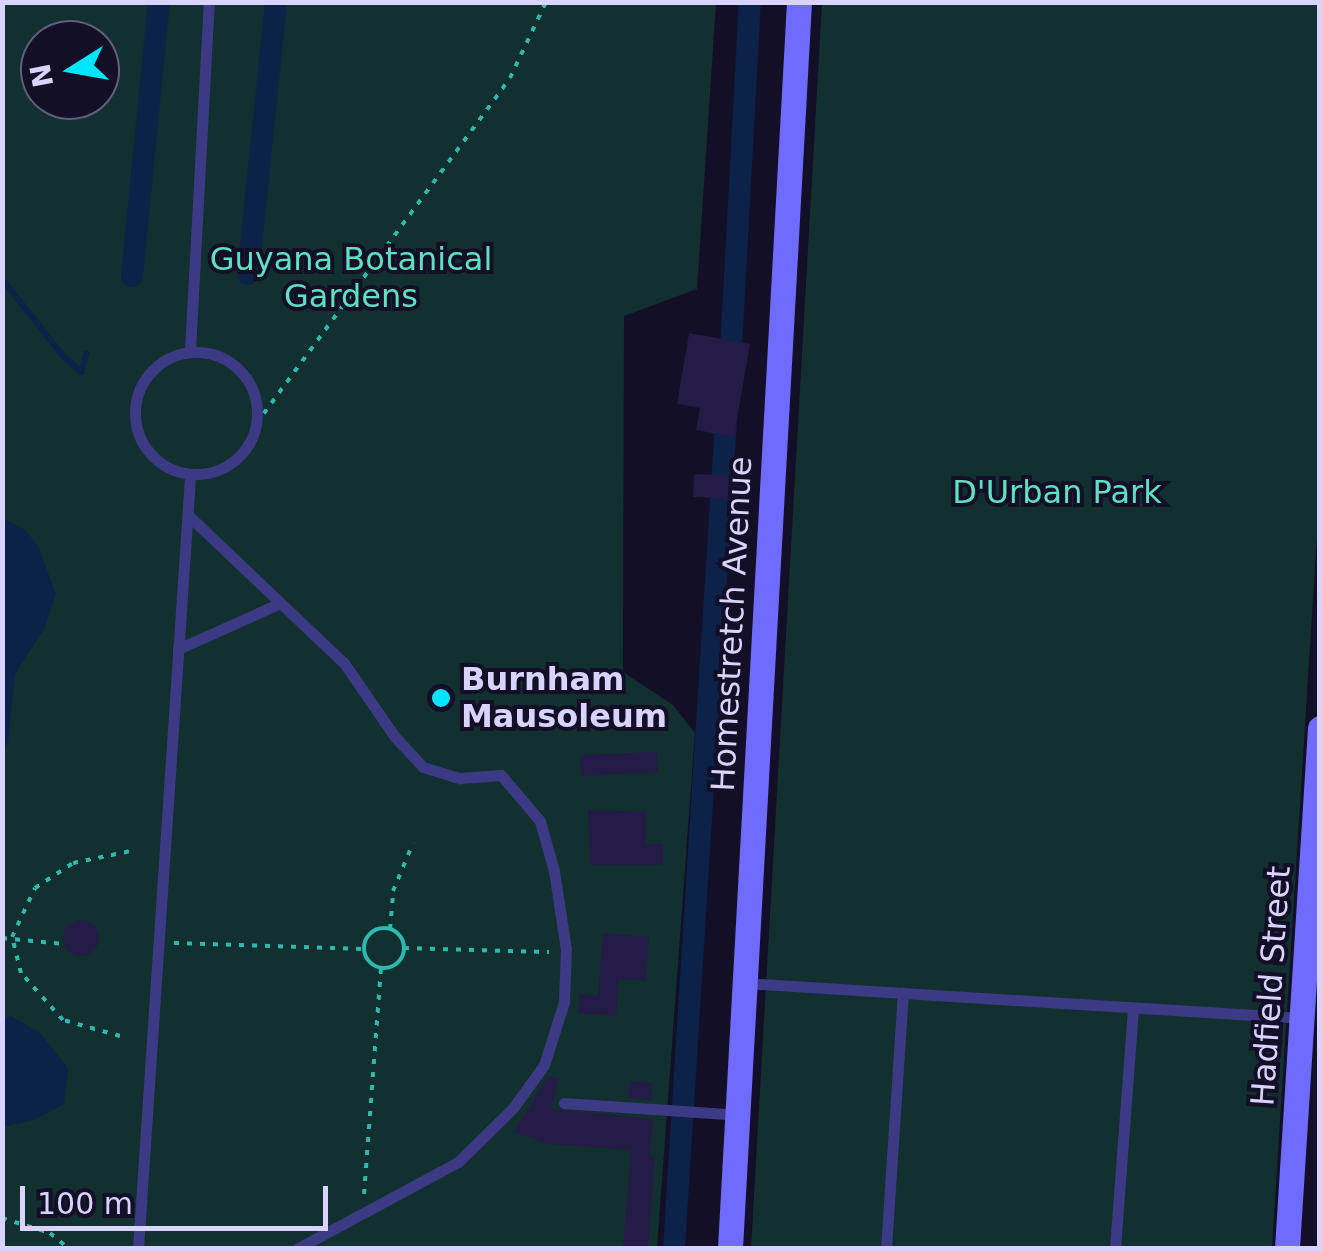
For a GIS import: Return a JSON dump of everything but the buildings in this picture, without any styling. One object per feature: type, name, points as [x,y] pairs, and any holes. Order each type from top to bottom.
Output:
[{"type":"main road","name":"Homestretch Avenue","points":[[730,1248],[799,2]]},
{"type":"main road","name":"Hadfield Street","points":[[1287,1248],[1320,728]]},
{"type":"lane","points":[[190,350],[209,2]]},
{"type":"lane","points":[[190,350],[230,360],[256,392],[256,434],[231,467],[190,476],[156,462],[136,432],[135,395],[156,364],[190,350]]},
{"type":"lane","points":[[138,1248],[190,476]]},
{"type":"lane","points":[[190,518],[344,663],[395,737],[422,768],[460,778],[501,774],[540,821],[554,870],[566,952],[564,1002],[544,1065],[513,1108],[458,1162],[298,1248]]},
{"type":"lane","points":[[178,649],[278,604]]},
{"type":"lane","points":[[745,984],[1301,1018]]},
{"type":"lane","points":[[886,1248],[903,994]]},
{"type":"lane","points":[[1115,1248],[1133,1008]]},
{"type":"lane","points":[[564,1103],[738,1116]]},
{"type":"path","points":[[256,424],[510,78],[546,2]]},
{"type":"path","points":[[390,929],[394,891],[413,844]]},
{"type":"path","points":[[120,1036],[64,1020],[21,973],[12,937],[36,888],[73,862],[131,851]]},
{"type":"path","points":[[390,929],[400,936],[404,948],[394,965],[381,967],[370,961],[364,949],[372,932],[390,929]]},
{"type":"path","points":[[2,938],[64,944]]},
{"type":"path","points":[[158,943],[364,949]]},
{"type":"path","points":[[404,948],[566,952]]},
{"type":"path","points":[[363,1213],[381,967]]},
{"type":"path","points":[[3,1217],[50,1233],[68,1248]]},
{"type":"green space","name":"Guyana Botanical Gardens","points":[[2,3],[716,3],[697,289],[624,316],[623,672],[673,705],[695,733],[657,1248],[3,1248]]},
{"type":"green space","name":"D'Urban Park","points":[[822,3],[1319,3],[1319,504],[1272,1248],[751,1248]]},
{"type":"water","points":[[3,518],[25,530],[38,546],[56,594],[44,629],[15,674],[8,742],[3,751]]},
{"type":"water","points":[[11,1016],[40,1033],[68,1068],[64,1104],[34,1120],[3,1127],[3,1018]]},
{"type":"waterway","points":[[132,276],[159,2]]},
{"type":"waterway","points":[[248,274],[276,2]]},
{"type":"waterway","points":[[730,368],[750,2]]},
{"type":"waterway","points":[[2,279],[64,357],[81,372],[86,354]]},
{"type":"waterway","points":[[674,1248],[727,405]]},
{"type":"place","name":"Burnham Mausoleum","points":[[441,698]]}]
